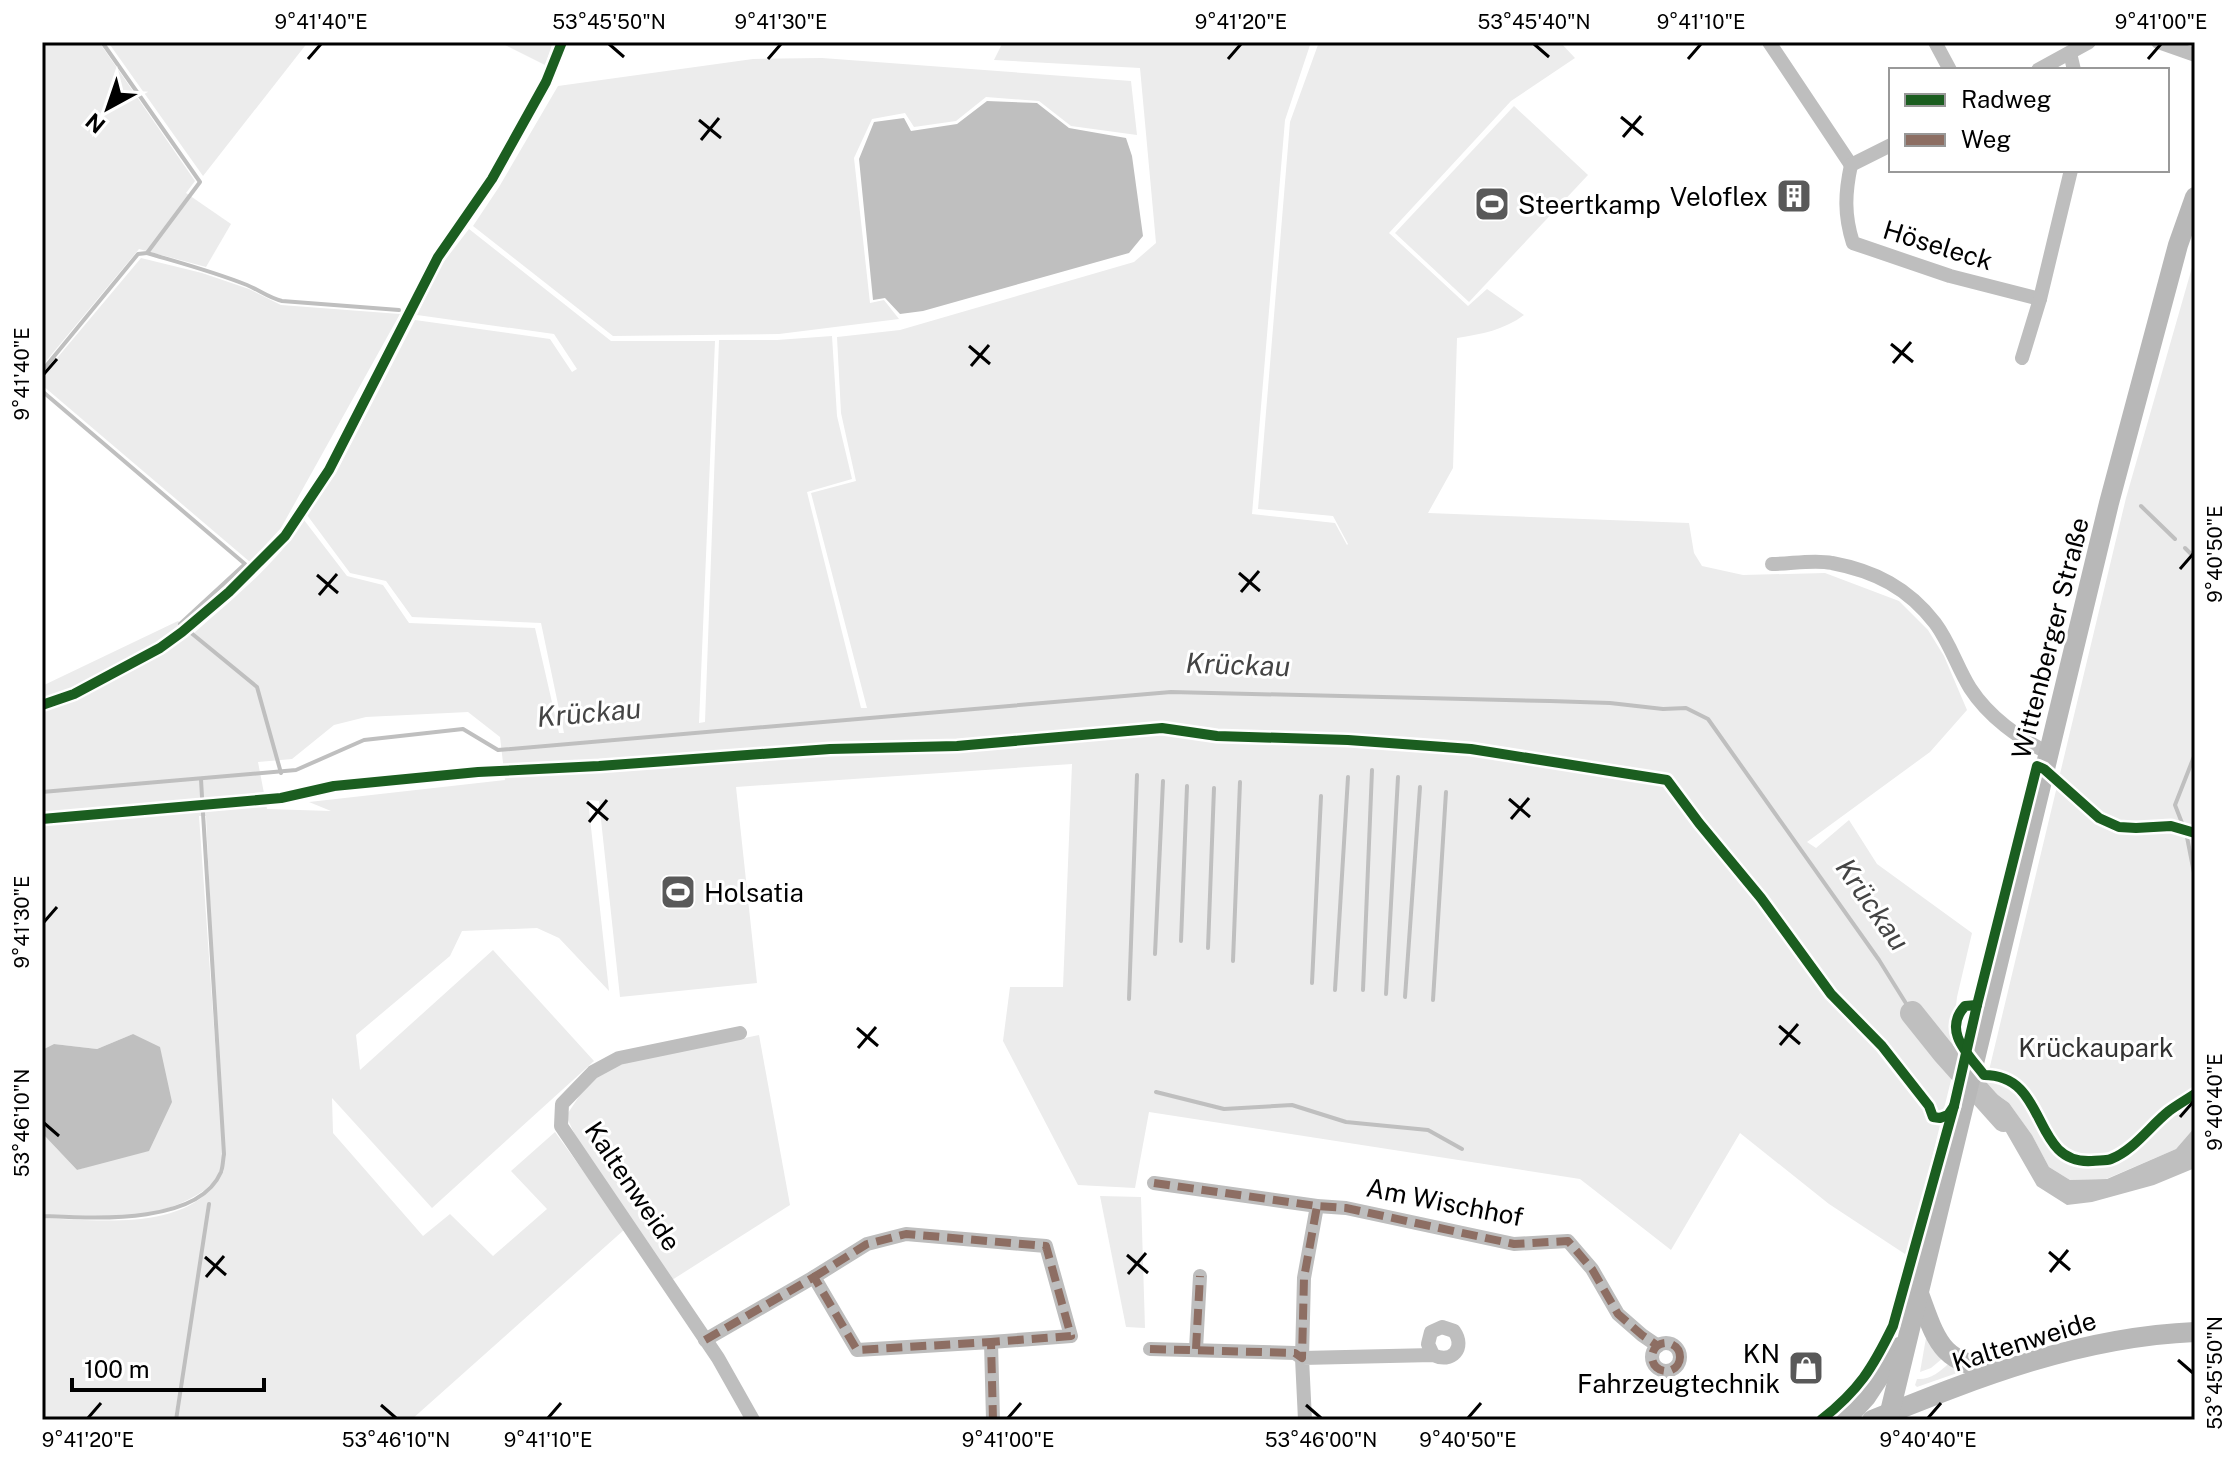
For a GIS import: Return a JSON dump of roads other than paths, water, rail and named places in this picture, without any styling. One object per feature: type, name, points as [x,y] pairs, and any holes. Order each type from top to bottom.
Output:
[{"type":"main road","name":"Wittenberger Straße","points":[[1883,1418],[1909,1330],[1964,1108],[2109,503],[2178,245],[2195,197]]},
{"type":"main road","points":[[1918,1291],[1935,1336],[1946,1351],[1966,1364],[2003,1370]]},
{"type":"main road","points":[[1845,1420],[1866,1397],[1909,1330]]},
{"type":"main road","name":"Kaltenweide","points":[[1883,1418],[2003,1370],[2073,1349],[2118,1339],[2195,1332]]},
{"type":"street","points":[[1769,42],[1851,165],[1889,146]]},
{"type":"street","points":[[1935,42],[1949,68]]},
{"type":"street","points":[[2042,68],[2089,42]]},
{"type":"street","points":[[2158,42],[2195,55]]},
{"type":"street","points":[[2070,53],[2074,68]]},
{"type":"street","name":"Höseleck","points":[[1851,165],[1845,192],[1853,243],[1950,276],[2040,299]]},
{"type":"street","points":[[2022,358],[2040,299],[2071,172]]},
{"type":"street","points":[[1772,564],[1830,562],[1887,580],[1905,591],[1935,623],[1970,688],[1986,709],[2013,732],[2049,753]]},
{"type":"street","name":"Kaltenweide","points":[[740,1033],[619,1058],[593,1072],[562,1104],[561,1126],[718,1358],[753,1420]]},
{"type":"street","name":"Am Wischhof","points":[[1154,1183],[1346,1208],[1514,1244],[1568,1241],[1592,1269],[1618,1314],[1658,1346]]},
{"type":"street","points":[[1305,1420],[1302,1358],[1304,1278],[1317,1206]]},
{"type":"street","points":[[705,1340],[867,1244],[906,1234],[1046,1246],[1071,1336],[857,1350],[814,1277]]},
{"type":"street","points":[[1196,1349],[1200,1276]]},
{"type":"street","points":[[991,1342],[993,1420]]},
{"type":"street","points":[[1150,1349],[1295,1353],[1302,1358],[1433,1355]]},
{"type":"waterway","points":[[42,371],[138,254],[147,253],[200,182],[102,42]]},
{"type":"waterway","points":[[147,253],[223,276],[282,301],[399,310]]},
{"type":"waterway","points":[[42,391],[245,564],[180,624]]},
{"type":"waterway","points":[[2141,506],[2175,539]]},
{"type":"waterway","points":[[2185,548],[2195,558]]},
{"type":"waterway","points":[[190,632],[257,687],[281,773]]},
{"type":"waterway","name":"Krückau","points":[[42,792],[296,770],[364,740],[463,729],[498,750],[1171,692],[1550,701],[1686,708],[1708,719],[1879,960],[1912,1013]]},
{"type":"waterway","points":[[2182,823],[2175,805],[2195,754]]},
{"type":"waterway","points":[[1363,990],[1372,770]]},
{"type":"waterway","points":[[1129,999],[1137,775]]},
{"type":"waterway","points":[[1335,990],[1348,777]]},
{"type":"waterway","points":[[1386,994],[1398,777]]},
{"type":"waterway","points":[[201,779],[202,797]]},
{"type":"waterway","points":[[1155,954],[1163,781]]},
{"type":"waterway","points":[[1233,961],[1240,782]]},
{"type":"waterway","points":[[1181,941],[1187,786]]},
{"type":"waterway","points":[[1405,997],[1420,787]]},
{"type":"waterway","points":[[1208,948],[1214,788]]},
{"type":"waterway","points":[[1433,1000],[1446,792]]},
{"type":"waterway","points":[[1312,983],[1321,796]]},
{"type":"waterway","points":[[42,1216],[114,1217],[167,1210],[190,1202],[209,1189],[221,1172],[224,1154],[203,813]]},
{"type":"waterway","points":[[2187,837],[2195,878]]},
{"type":"waterway","name":"Krückau","points":[[1912,1013],[2004,1120]]},
{"type":"waterway","points":[[1156,1092],[1224,1109],[1292,1105],[1346,1122],[1428,1130],[1462,1149]]},
{"type":"waterway","points":[[176,1420],[209,1204]]},
{"type":"place","name":"Veloflex","points":[[1794,196]]},
{"type":"place","name":"Steertkamp","points":[[1492,204]]},
{"type":"place","name":"Holsatia","points":[[678,892]]},
{"type":"place","name":"KN Fahrzeugtechnik","points":[[1806,1368]]},
{"type":"park label","name":"Krückaupark","points":[[2096,1047]]}]
